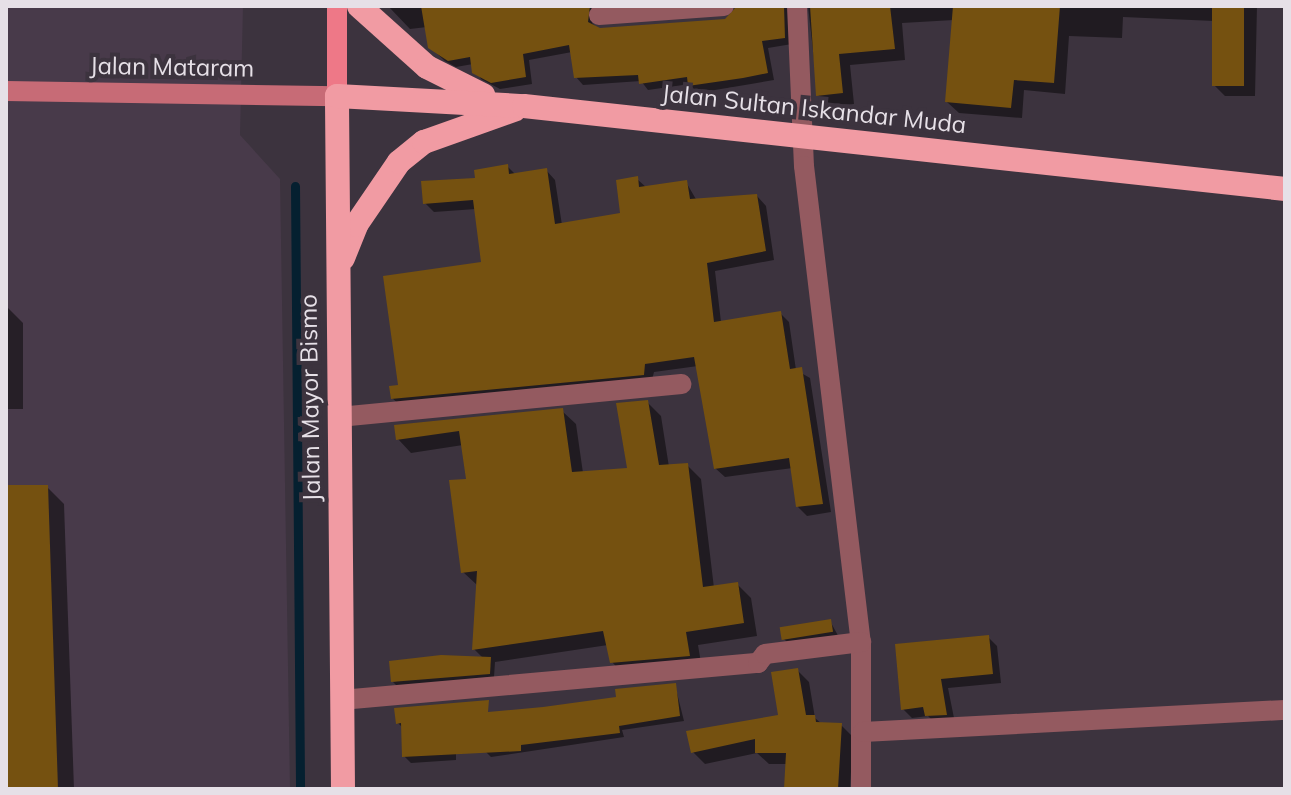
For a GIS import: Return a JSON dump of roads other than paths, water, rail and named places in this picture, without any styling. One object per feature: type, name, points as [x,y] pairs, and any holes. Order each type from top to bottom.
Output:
[{"type":"highway","points":[[359,6],[427,67],[466,90],[524,106]]},
{"type":"highway","name":"Jalan Sultan Iskandar Muda","points":[[337,96],[524,106],[1285,189]]},
{"type":"highway","name":"Jalan Mayor Bismo","points":[[337,96],[343,789]]},
{"type":"highway","points":[[337,272],[356,225],[399,162],[424,142],[524,106]]},
{"type":"main road","name":"Jalan Mayor Bismo","points":[[337,6],[337,96]]},
{"type":"main road","name":"Jalan Mataram","points":[[6,91],[337,96]]},
{"type":"street","points":[[599,15],[724,6]]},
{"type":"street","points":[[797,6],[805,137],[861,642],[861,789]]},
{"type":"street","points":[[339,417],[681,384]]},
{"type":"street","points":[[341,700],[758,663],[765,654],[861,642]]},
{"type":"street","points":[[863,732],[1285,710]]},
{"type":"waterway","points":[[295,186],[300,789]]}]
